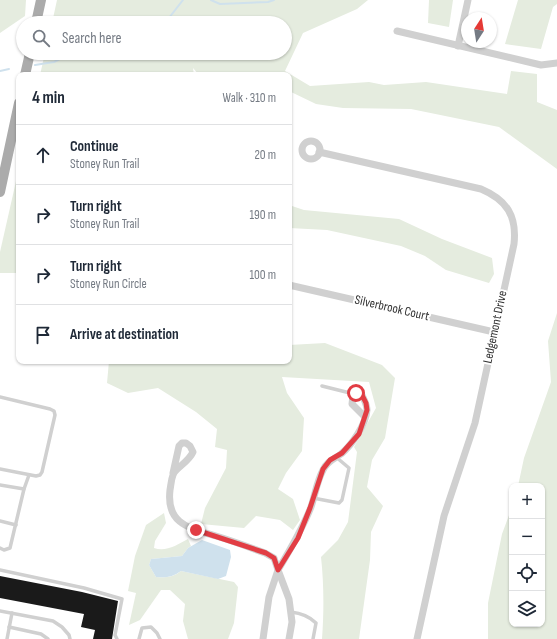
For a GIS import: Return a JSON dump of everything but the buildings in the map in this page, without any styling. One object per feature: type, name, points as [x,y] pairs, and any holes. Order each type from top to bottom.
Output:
[{"type":"main road","points":[[38,16],[41,0]]},
{"type":"main road","points":[[26,72],[28,60]]},
{"type":"main road","points":[[0,192],[16,117]]},
{"type":"street","points":[[458,46],[468,0]]},
{"type":"street","points":[[397,31],[542,65],[557,63]]},
{"type":"street","name":"Ledgemont Drive","points":[[319,152],[481,189],[491,193],[500,200],[508,210],[514,223],[514,244],[475,423],[444,516],[417,639]]},
{"type":"street","name":"Silverbrook Court","points":[[292,286],[494,332]]},
{"type":"street","points":[[263,639],[269,597],[278,570],[298,538],[323,469],[330,460],[342,453],[359,434],[365,417],[367,410],[366,403],[362,395],[356,393],[352,400],[352,404],[365,417]]},
{"type":"street","points":[[173,473],[169,502],[174,516],[185,525],[196,530],[266,553],[274,558],[289,599],[292,622],[289,639]]},
{"type":"lane","points":[[322,386],[355,394]]},
{"type":"lane","points":[[0,397],[50,409],[54,411],[55,415],[42,472],[40,475],[29,475],[0,469]]},
{"type":"lane","points":[[313,498],[339,503],[342,500],[349,468],[336,457]]},
{"type":"lane","points":[[0,548],[4,550],[10,548],[24,489],[29,475]]},
{"type":"lane","points":[[0,485],[24,489]]},
{"type":"lane","points":[[0,521],[16,525]]},
{"type":"lane","points":[[0,570],[84,588],[122,599],[115,635],[117,639]]},
{"type":"lane","points":[[0,611],[53,621],[62,627],[69,635],[70,639]]},
{"type":"lane","points":[[291,612],[297,612],[312,619],[316,624],[313,639]]},
{"type":"lane","points":[[7,639],[12,613]]},
{"type":"lane","points":[[9,627],[41,634],[48,639]]},
{"type":"lane","points":[[139,639],[142,628],[151,627],[158,633],[160,639]]},
{"type":"shaded area","points":[[0,0],[26,0],[25,16],[16,16],[16,22],[0,33]]},
{"type":"shaded area","points":[[57,0],[368,0],[357,9],[303,33],[292,56],[292,16],[54,16]]},
{"type":"shaded area","points":[[429,0],[453,0],[449,27],[428,23]]},
{"type":"shaded area","points":[[518,0],[557,0],[557,4],[553,7],[541,49],[505,44]]},
{"type":"shaded area","points":[[43,60],[290,60],[285,71],[287,72],[196,72],[193,68],[194,72],[41,72]]},
{"type":"shaded area","points":[[511,71],[537,74],[537,102],[557,110],[557,169],[499,127],[411,109],[343,108],[316,104],[292,92],[292,75],[310,86],[369,82],[384,85],[426,82],[507,94]]},
{"type":"shaded area","points":[[16,181],[16,273],[0,273],[0,252]]},
{"type":"shaded area","points":[[292,206],[304,210],[399,219],[442,239],[492,258],[494,274],[489,283],[446,270],[425,256],[401,246],[327,230],[292,228]]},
{"type":"shaded area","points":[[557,313],[557,639],[488,639],[488,603],[502,534],[509,515],[509,627],[545,627],[545,483],[519,483],[524,458],[551,382],[548,341]]},
{"type":"shaded area","points":[[325,343],[382,365],[395,378],[385,438],[372,460],[367,487],[383,506],[371,532],[370,560],[359,639],[322,639],[323,577],[321,557],[338,540],[348,522],[357,452],[354,447],[376,408],[369,382],[282,377],[287,393],[304,418],[302,451],[286,473],[278,489],[293,499],[300,520],[293,530],[280,520],[256,516],[244,528],[201,524],[205,508],[226,468],[227,450],[215,447],[217,429],[196,412],[158,388],[128,393],[107,383],[109,364],[292,364],[292,345]]},
{"type":"shaded area","points":[[164,513],[166,523],[155,541],[154,548],[163,549],[176,546],[188,539],[191,546],[182,556],[151,559],[149,565],[156,577],[170,577],[181,571],[234,582],[238,587],[234,623],[228,639],[188,639],[183,621],[185,604],[170,590],[161,590],[140,620],[129,625],[136,593],[128,591],[135,556],[146,525]]},
{"type":"water","points":[[202,540],[230,550],[231,557],[226,576],[218,579],[181,571],[169,577],[156,577],[149,565],[151,559],[182,556],[188,548]]},
{"type":"waterway","points":[[170,16],[183,0]]},
{"type":"waterway","points":[[211,0],[220,4],[268,2],[274,0]]},
{"type":"waterway","points":[[35,65],[58,60]]},
{"type":"waterway","points":[[0,71],[9,69]]},
{"type":"route","points":[[196,530],[266,553],[274,558],[278,570],[298,538],[323,469],[330,460],[342,453],[359,434],[367,410],[366,403],[362,395],[356,393]]}]
